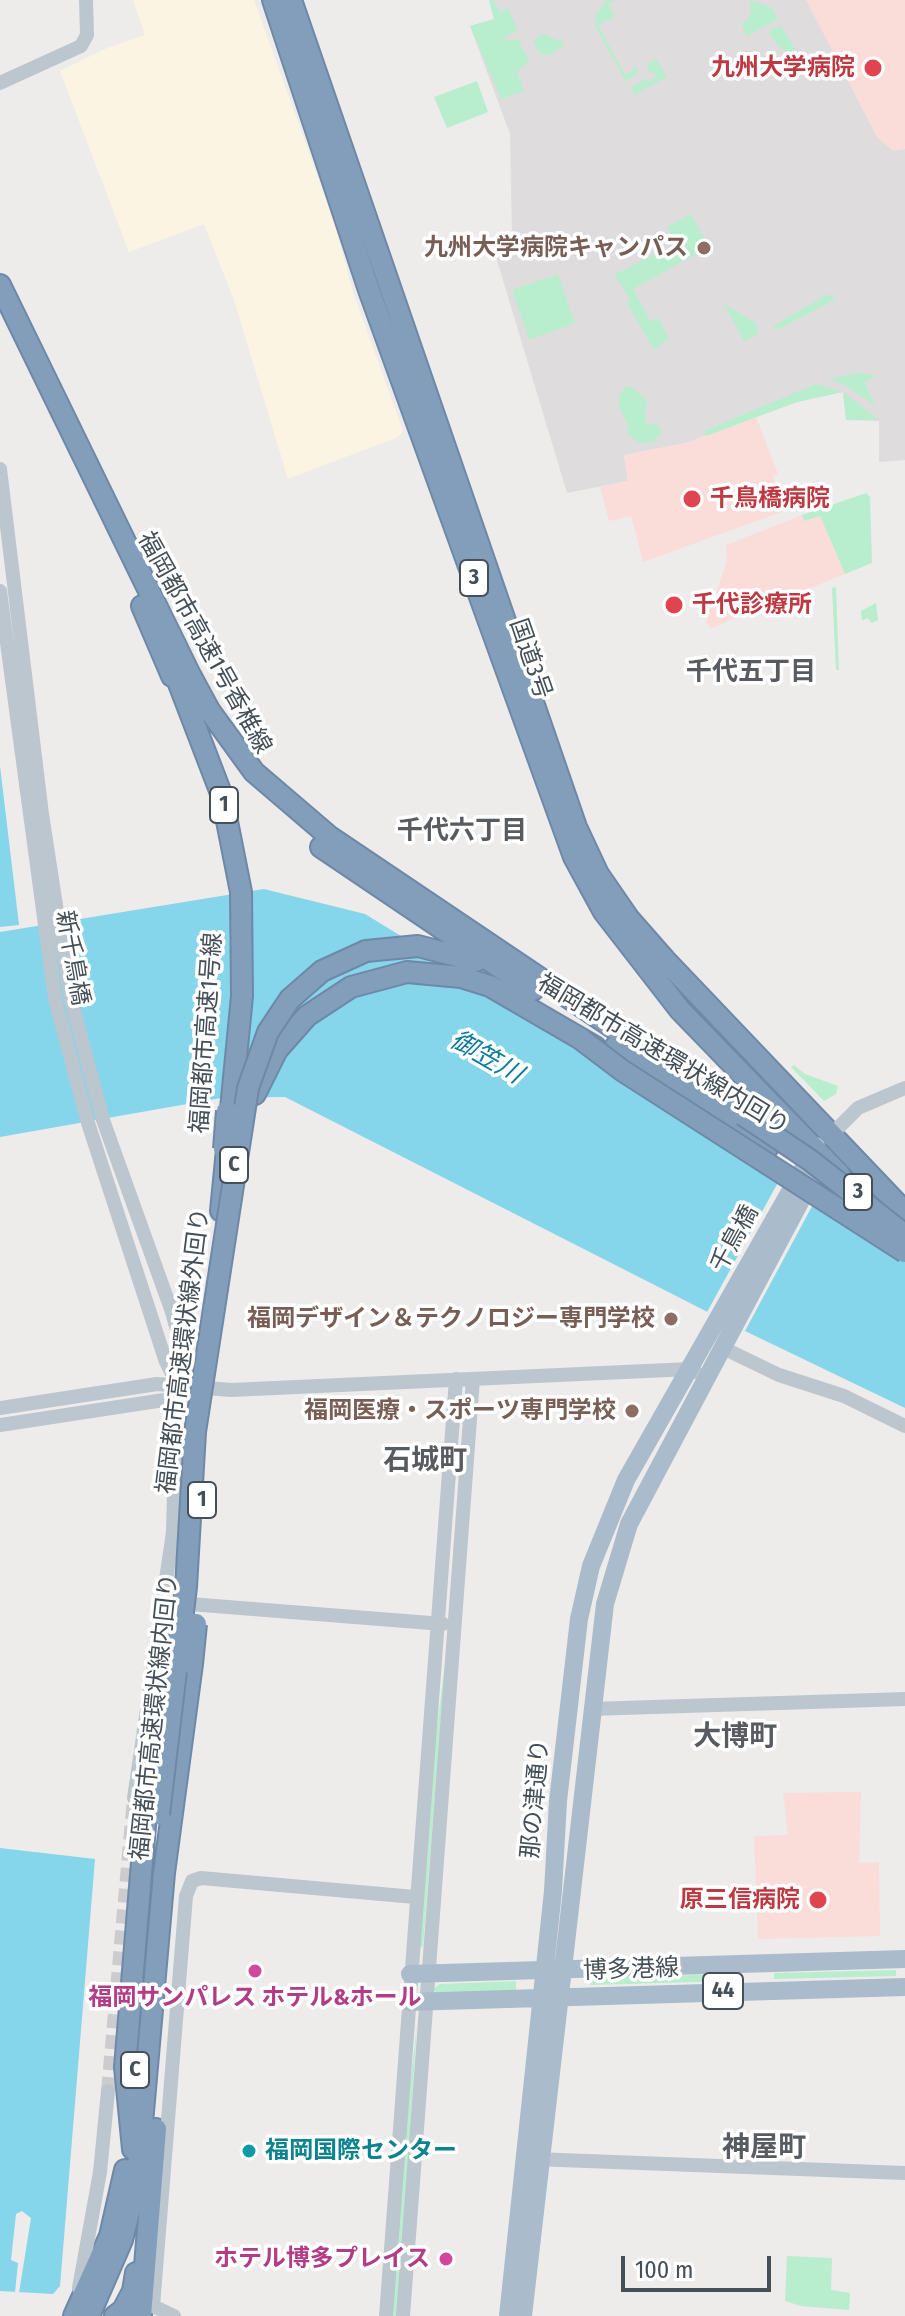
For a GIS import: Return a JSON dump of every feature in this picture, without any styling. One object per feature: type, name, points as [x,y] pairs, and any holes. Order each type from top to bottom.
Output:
[{"type":"highway","name":"国道3号","points":[[273,0],[369,290],[574,857],[610,921],[680,1010],[818,1153],[905,1237]]},
{"type":"highway","name":"国道3号","points":[[291,0],[576,827],[598,874],[641,934],[905,1212]]},
{"type":"highway","name":"福岡都市高速1号香椎線","points":[[0,285],[108,516]]},
{"type":"highway","name":"福岡都市高速1号香椎線","points":[[0,296],[108,516]]},
{"type":"highway","name":"福岡都市高速環状線外回り","points":[[108,516],[209,710],[238,754],[274,792],[366,863],[739,1121]]},
{"type":"highway","name":"福岡都市高速環状線内回り","points":[[89,2316],[122,2240],[137,2180],[164,1873],[192,1664],[204,1432],[222,1193],[242,996],[241,892],[229,822],[213,769],[108,516]]},
{"type":"highway","name":"福岡都市高速1号線","points":[[108,516],[211,770],[227,822],[239,893],[240,996],[195,1432]]},
{"type":"highway","name":"福岡都市高速環状線外回り","points":[[73,2316],[110,2236],[124,2176],[151,1872],[186,1587],[195,1432],[215,1313],[236,1149],[253,1070],[278,1015],[304,985],[330,966],[353,955],[388,947],[418,946],[465,956],[514,978],[739,1121],[810,1160],[905,1237]]},
{"type":"highway","name":"福岡都市高速環状線内回り","points":[[213,1337],[237,1164],[258,1084],[277,1050],[307,1016],[337,994],[373,979],[407,972],[461,977],[513,996],[582,1040],[739,1121],[768,1147],[905,1237]]},
{"type":"highway","points":[[582,1040],[623,1071],[905,1251]]},
{"type":"highway","points":[[768,1147],[811,1186],[905,1251]]},
{"type":"highway","points":[[115,2316],[123,2310],[133,2291],[138,2264],[133,2146],[125,2067],[140,1871],[157,1745],[186,1587]]},
{"type":"highway","points":[[141,2316],[176,1873],[190,1746],[192,1664]]},
{"type":"highway","points":[[133,2316],[139,2308],[147,2266]]},
{"type":"main road","points":[[818,1153],[831,1135]]},
{"type":"main road","name":"千鳥橋","points":[[726,1322],[818,1153]]},
{"type":"main road","name":"那の津通り","points":[[508,2316],[532,2158],[550,1997],[605,1604],[629,1524],[723,1348],[726,1322]]},
{"type":"main road","name":"那の津通り","points":[[554,1970],[558,1801],[579,1619],[588,1577],[599,1541],[626,1480],[690,1369],[726,1322]]},
{"type":"main road","name":"博多港線","points":[[419,1974],[905,1959]]},
{"type":"main road","name":"博多港線","points":[[417,2002],[905,1987]]},
{"type":"main road","name":"那の津通り","points":[[523,2316],[532,2158]]},
{"type":"street","points":[[0,83],[81,46],[87,35],[86,0]]},
{"type":"street","points":[[0,469],[27,748]]},
{"type":"street","points":[[0,591],[27,748]]},
{"type":"street","name":"新千鳥橋","points":[[27,748],[66,976],[110,1168]]},
{"type":"street","points":[[831,1135],[858,1108],[905,1088]]},
{"type":"street","points":[[110,1168],[172,1312],[195,1387],[194,1485],[187,1565],[164,1602]]},
{"type":"street","points":[[110,1168],[166,1362],[177,1390],[173,1532],[134,1798]]},
{"type":"street","points":[[723,1348],[779,1375],[844,1396],[905,1426]]},
{"type":"street","points":[[0,1425],[195,1387],[231,1390],[690,1369],[707,1378]]},
{"type":"street","points":[[419,1974],[415,1897],[456,1379]]},
{"type":"street","points":[[403,2316],[419,1974],[456,1626],[473,1379]]},
{"type":"street","points":[[0,1408],[177,1390]]},
{"type":"street","points":[[164,1602],[456,1626]]},
{"type":"street","points":[[591,1709],[905,1699]]},
{"type":"street","points":[[174,2316],[153,2306],[186,1896],[192,1881],[201,1878],[415,1897]]},
{"type":"street","points":[[386,2316],[417,2002]]},
{"type":"street","points":[[73,2316],[100,2172],[108,2091]]},
{"type":"street","points":[[532,2158],[905,2173]]},
{"type":"shaded area","points":[[133,0],[254,0],[334,222],[353,292],[403,431],[398,437],[288,479],[235,303],[204,224],[129,252],[60,71],[107,48],[145,35]]},
{"type":"shaded area","name":"九州大学病院キャンパス","points":[[489,0],[905,0],[905,460],[879,462],[879,421],[846,420],[843,392],[797,402],[686,443],[624,455],[628,481],[567,493],[496,257],[512,238],[510,134],[470,26],[494,19]]},
{"type":"shaded area","name":"九州大学病院","points":[[806,0],[905,0],[905,149],[893,151],[877,137]]},
{"type":"shaded area","name":"千鳥橋病院","points":[[756,417],[778,474],[773,476],[784,511],[643,562],[631,516],[609,521],[600,487],[628,481],[624,455],[686,443]]},
{"type":"shaded area","name":"千鳥橋病院","points":[[802,515],[804,521],[820,515],[845,574],[711,628],[706,622],[727,561],[726,545]]},
{"type":"shaded area","name":"原三信病院","points":[[861,1792],[859,1863],[879,1862],[880,1936],[758,1939],[754,1836],[788,1835],[783,1793]]},
{"type":"green space","points":[[489,0],[493,0],[500,12],[508,8],[518,30],[504,38],[506,41],[518,39],[529,61],[517,72],[524,91],[501,99],[470,26],[494,19]]},
{"type":"green space","points":[[607,0],[615,0],[608,4],[615,16],[598,25],[625,75],[636,67],[639,72],[626,82],[595,26],[596,14]]},
{"type":"green space","points":[[750,0],[772,8],[778,19],[747,36],[742,26],[751,14]]},
{"type":"green space","points":[[781,25],[795,50],[790,53],[779,47],[768,32]]},
{"type":"green space","points":[[542,33],[563,42],[564,46],[548,55],[541,54],[533,42]]},
{"type":"green space","points":[[656,59],[667,77],[634,95],[631,87],[646,79],[651,82],[657,74],[651,73],[646,64]]},
{"type":"green space","points":[[477,81],[488,112],[447,128],[434,97]]},
{"type":"green space","points":[[691,214],[709,247],[633,289],[650,321],[658,318],[669,338],[654,350],[614,275],[664,249],[670,254],[675,251],[677,244],[667,227]]},
{"type":"green space","points":[[558,274],[575,323],[529,340],[512,290]]},
{"type":"green space","points":[[828,294],[836,299],[777,330],[773,326]]},
{"type":"green space","points":[[724,304],[756,323],[758,335],[744,341]]},
{"type":"green space","points":[[858,373],[877,375],[864,382],[876,406],[845,385],[828,379]]},
{"type":"green space","points":[[816,384],[843,392],[797,402],[706,436],[704,431]]},
{"type":"green space","points":[[626,386],[634,388],[647,402],[645,423],[656,424],[662,431],[654,442],[639,443],[628,434],[628,425],[619,407],[619,397]]},
{"type":"green space","points":[[843,392],[879,420],[846,420]]},
{"type":"green space","points":[[866,493],[870,497],[872,563],[845,574],[820,516],[804,521],[802,515]]},
{"type":"green space","points":[[836,587],[839,670],[836,670],[832,588]]},
{"type":"green space","points":[[876,603],[878,620],[872,623],[867,618],[862,621],[861,611]]},
{"type":"green space","points":[[794,1065],[805,1074],[838,1086],[836,1094],[824,1101],[791,1067]]},
{"type":"green space","points":[[446,1655],[423,1947],[418,1946],[432,1767]]},
{"type":"green space","points":[[896,1970],[896,1976],[774,1979],[774,1973]]},
{"type":"green space","points":[[733,1974],[734,1981],[590,1985],[591,1978]]},
{"type":"green space","points":[[516,1981],[516,1992],[437,1993],[433,1989],[440,1984]]},
{"type":"green space","points":[[417,2024],[398,2310],[397,2316],[392,2316],[401,2159]]},
{"type":"green space","points":[[787,2256],[832,2258],[831,2290],[850,2293],[849,2310],[801,2306],[785,2301]]},
{"type":"water","points":[[0,766],[19,925],[0,927]]},
{"type":"water","name":"御笠川","points":[[264,889],[365,914],[905,1258],[905,1408],[745,1331],[285,1097],[221,1098],[0,1137],[0,932]]},
{"type":"water","points":[[0,1848],[95,1859],[60,2286],[53,2294],[0,2291]]},
{"type":"pier","points":[[781,1177],[817,1197],[745,1331],[707,1312]]},
{"type":"pier","points":[[22,2211],[31,2218],[19,2293],[15,2292],[18,2263],[11,2260],[16,2214]]},
{"type":"tunnel","points":[[108,2091],[134,1798]]},
{"type":"place","name":"九州大学病院","points":[[873,68]]},
{"type":"place","name":"九州大学病院キャンパス","points":[[704,248]]},
{"type":"place","name":"千鳥橋病院","points":[[692,499]]},
{"type":"place","name":"千代診療所","points":[[674,605]]},
{"type":"place","name":"福岡デザイン＆テクノロジー専門学校","points":[[671,1319]]},
{"type":"place","name":"福岡医療・スポーツ専門学校","points":[[632,1411]]},
{"type":"place","name":"原三信病院","points":[[818,1900]]},
{"type":"place","name":"福岡サンパレス ホテル&ホール","points":[[255,1971]]},
{"type":"place","name":"福岡国際センター","points":[[249,2151]]},
{"type":"place","name":"ホテル博多プレイス","points":[[446,2259]]},
{"type":"district","name":"千代五丁目","points":[[751,673]]},
{"type":"district","name":"千代六丁目","points":[[462,832]]},
{"type":"district","name":"石城町","points":[[425,1461]]},
{"type":"district","name":"大博町","points":[[735,1737]]},
{"type":"district","name":"神屋町","points":[[764,2148]]}]
